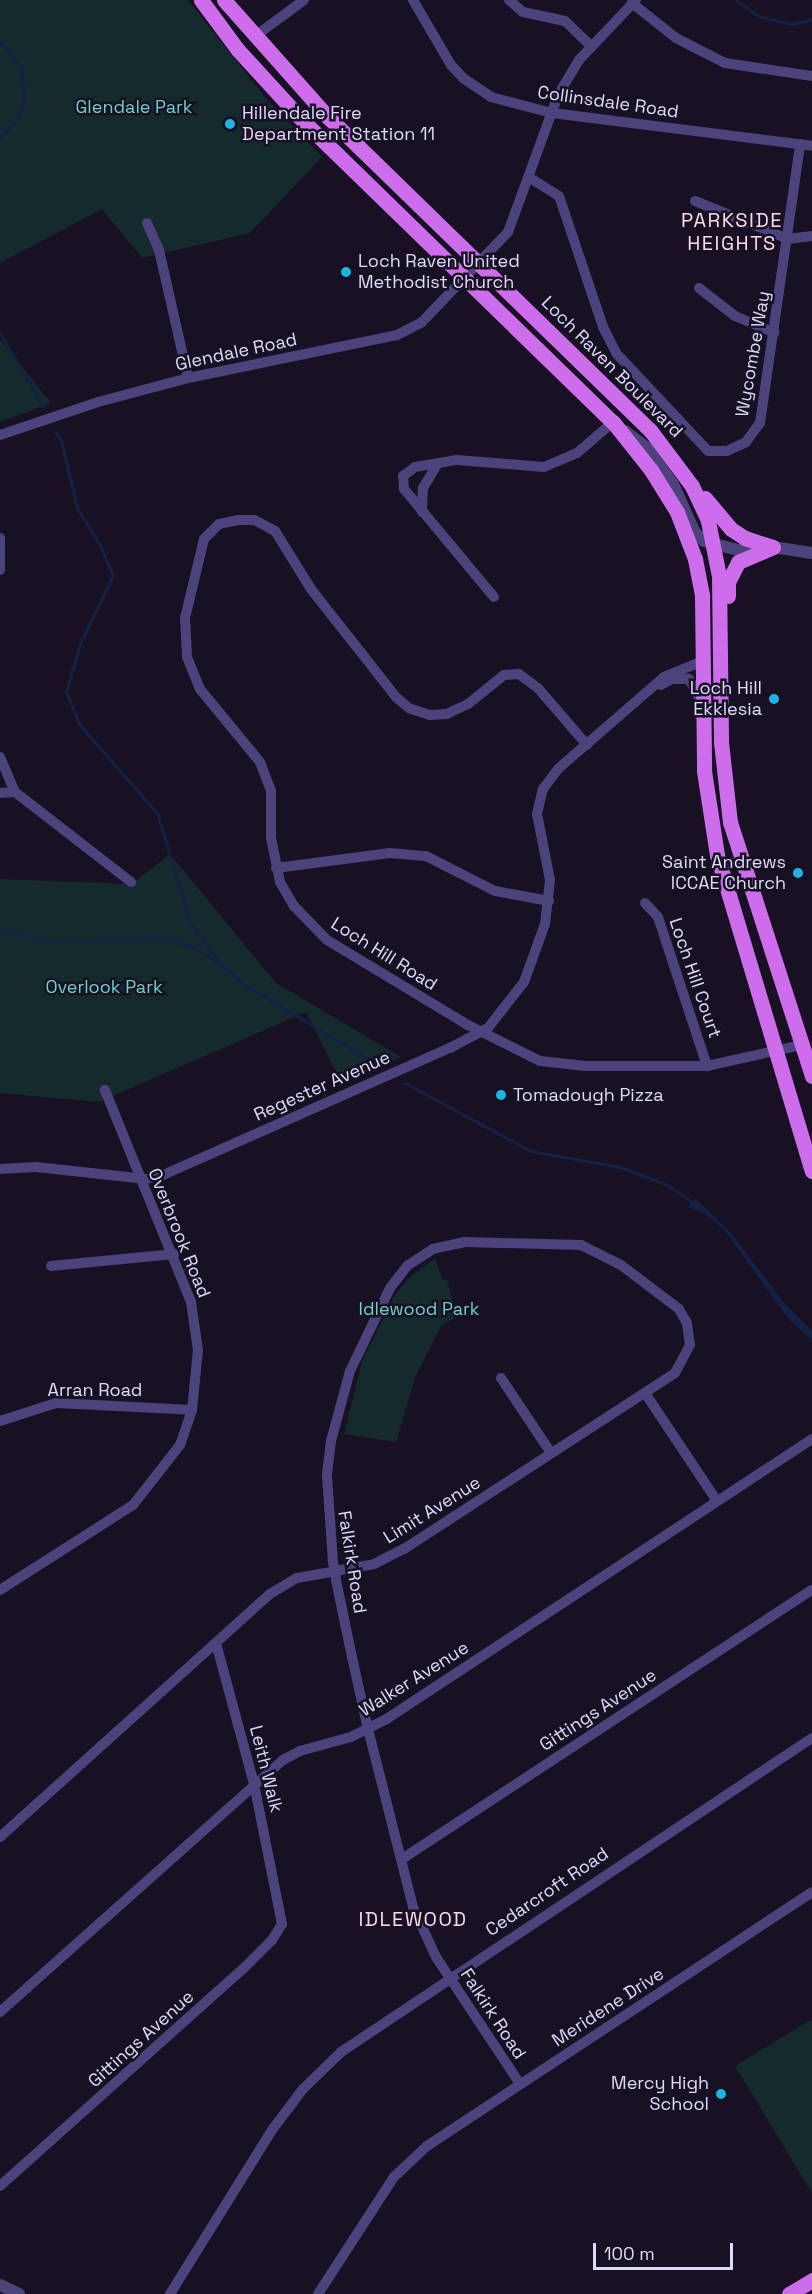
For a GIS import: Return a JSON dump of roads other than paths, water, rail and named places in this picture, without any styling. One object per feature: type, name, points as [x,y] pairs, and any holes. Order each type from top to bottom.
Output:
[{"type":"main road","name":"Loch Raven Boulevard","points":[[201,0],[238,50],[305,123],[613,422],[663,489],[687,535],[702,596],[704,771],[717,855],[812,1171]]},
{"type":"main road","name":"Loch Raven Boulevard","points":[[224,0],[254,37],[328,117],[633,412],[678,465],[702,504],[714,545],[720,588],[723,771],[730,822],[812,1076]]},
{"type":"main road","points":[[238,50],[254,37]]},
{"type":"main road","points":[[305,123],[328,117]]},
{"type":"main road","points":[[678,465],[731,529],[745,538],[773,547]]},
{"type":"main road","points":[[720,657],[727,627],[728,582],[733,569],[747,556],[773,547]]},
{"type":"main road","points":[[703,661],[710,675],[711,755],[723,771]]},
{"type":"main road","points":[[756,989],[768,975],[779,977]]},
{"type":"main road","points":[[789,2294],[812,2280]]},
{"type":"street","points":[[254,37],[304,0]]},
{"type":"street","name":"Collinsdale Road","points":[[413,0],[443,53],[463,78],[491,97],[552,113],[812,146]]},
{"type":"street","points":[[509,0],[523,12],[565,21],[592,47]]},
{"type":"street","points":[[634,2],[676,38],[725,63],[812,76]]},
{"type":"street","name":"Glendale Road","points":[[0,435],[98,402],[188,378],[404,332],[422,322],[481,265],[508,232],[530,178],[552,113],[569,75],[634,2]]},
{"type":"street","name":"Wycombe Way","points":[[530,178],[559,196],[611,345],[708,451],[736,448],[755,432],[760,423],[775,333],[800,144]]},
{"type":"street","points":[[695,201],[788,239],[812,236]]},
{"type":"street","points":[[147,223],[159,250],[188,378]]},
{"type":"street","points":[[699,288],[735,316],[775,333]]},
{"type":"street","points":[[494,597],[404,489],[403,476],[411,468],[436,466],[457,460],[544,467],[577,453],[613,422],[647,448],[673,484],[695,533],[714,545],[738,550],[773,547],[812,554]]},
{"type":"street","points":[[422,512],[423,488],[436,466]]},
{"type":"street","name":"Loch Hill Road","points":[[587,745],[538,688],[519,674],[504,675],[468,704],[447,714],[430,715],[409,708],[396,697],[311,590],[274,531],[248,519],[219,524],[207,533],[200,551],[185,618],[186,650],[201,689],[265,773],[271,791],[276,868],[294,906],[327,940],[480,1032],[531,1058],[554,1063],[707,1066],[801,1045]]},
{"type":"street","points":[[0,538],[0,570]]},
{"type":"street","name":"Regester Avenue","points":[[0,1169],[36,1167],[137,1176],[163,1175],[450,1048],[480,1032],[507,1006],[535,960],[549,901],[539,802],[550,778],[656,687],[670,672],[703,661]]},
{"type":"street","name":"Regester Avenue","points":[[656,687],[672,679],[688,679],[696,687],[703,711]]},
{"type":"street","points":[[0,757],[15,792],[132,882]]},
{"type":"street","points":[[0,793],[15,792]]},
{"type":"street","points":[[276,868],[390,853],[426,856],[495,891],[549,901]]},
{"type":"street","name":"Loch Hill Court","points":[[645,903],[658,917],[707,1066]]},
{"type":"street","name":"Overbrook Road","points":[[0,1590],[133,1505],[180,1445],[192,1410],[198,1369],[196,1326],[174,1254],[137,1176],[129,1145],[105,1090]]},
{"type":"street","name":"Falkirk Road","points":[[520,2084],[449,1977],[418,1922],[368,1729],[329,1539],[327,1476],[340,1403],[360,1347],[390,1288],[424,1253],[465,1242],[581,1245],[645,1282],[679,1309],[687,1323]]},
{"type":"street","points":[[51,1266],[174,1254]]},
{"type":"street","name":"Limit Avenue","points":[[0,1837],[216,1642],[286,1583],[374,1564],[404,1549],[645,1393],[682,1365],[690,1345],[687,1323]]},
{"type":"street","points":[[501,1378],[551,1453]]},
{"type":"street","points":[[645,1393],[717,1501]]},
{"type":"street","name":"Arran Road","points":[[0,1421],[56,1403],[192,1410]]},
{"type":"street","name":"Walker Avenue","points":[[0,2012],[254,1784],[300,1751],[368,1729],[812,1440]]},
{"type":"street","name":"Gittings Avenue","points":[[402,1859],[812,1590]]},
{"type":"street","name":"Leith Walk","points":[[216,1642],[254,1784],[281,1905]]},
{"type":"street","name":"Cedarcroft Road","points":[[170,2294],[248,2166],[303,2089],[351,2044],[812,1738]]},
{"type":"street","name":"Meridene Drive","points":[[318,2294],[394,2177],[427,2146],[812,1892]]},
{"type":"street","name":"Gittings Avenue","points":[[0,2186],[262,1951],[279,1932],[283,1917],[281,1905]]},
{"type":"street","points":[[0,2285],[19,2294]]},
{"type":"water","points":[[695,1198],[731,1233],[785,1304],[812,1331],[812,1340],[790,1321],[725,1231],[705,1214],[688,1207]]},
{"type":"waterway","points":[[736,0],[759,16],[792,24],[812,19]]},
{"type":"waterway","points":[[0,42],[21,67],[24,103],[17,119],[0,137]]},
{"type":"waterway","points":[[0,333],[43,406]]},
{"type":"waterway","points":[[55,432],[61,440],[77,508],[100,545],[113,575],[80,644],[66,691],[79,724],[157,813],[190,922],[222,966]]},
{"type":"waterway","points":[[0,930],[51,941],[162,938],[192,946],[217,962]]},
{"type":"waterway","points":[[223,966],[245,985],[378,1065]]},
{"type":"waterway","points":[[405,1083],[531,1151],[620,1167],[665,1184],[694,1203]]},
{"type":"place","name":"Hillendale Fire Department Station 11","points":[[230,124]]},
{"type":"place","name":"Loch Raven United Methodist Church","points":[[346,272]]},
{"type":"place","name":"Loch Hill Ekklesia","points":[[774,699]]},
{"type":"place","name":"Saint Andrews ICCAE Church","points":[[798,873]]},
{"type":"place","name":"Tomadough Pizza","points":[[501,1095]]},
{"type":"place","name":"Mercy High School","points":[[721,2094]]},
{"type":"district","name":"PARKSIDE HEIGHTS","points":[[732,232]]},
{"type":"district","name":"IDLEWOOD","points":[[413,1919]]},
{"type":"park label","name":"Glendale Park","points":[[134,107]]},
{"type":"park label","name":"Overlook Park","points":[[104,987]]},
{"type":"park label","name":"Idlewood Park","points":[[419,1309]]}]
